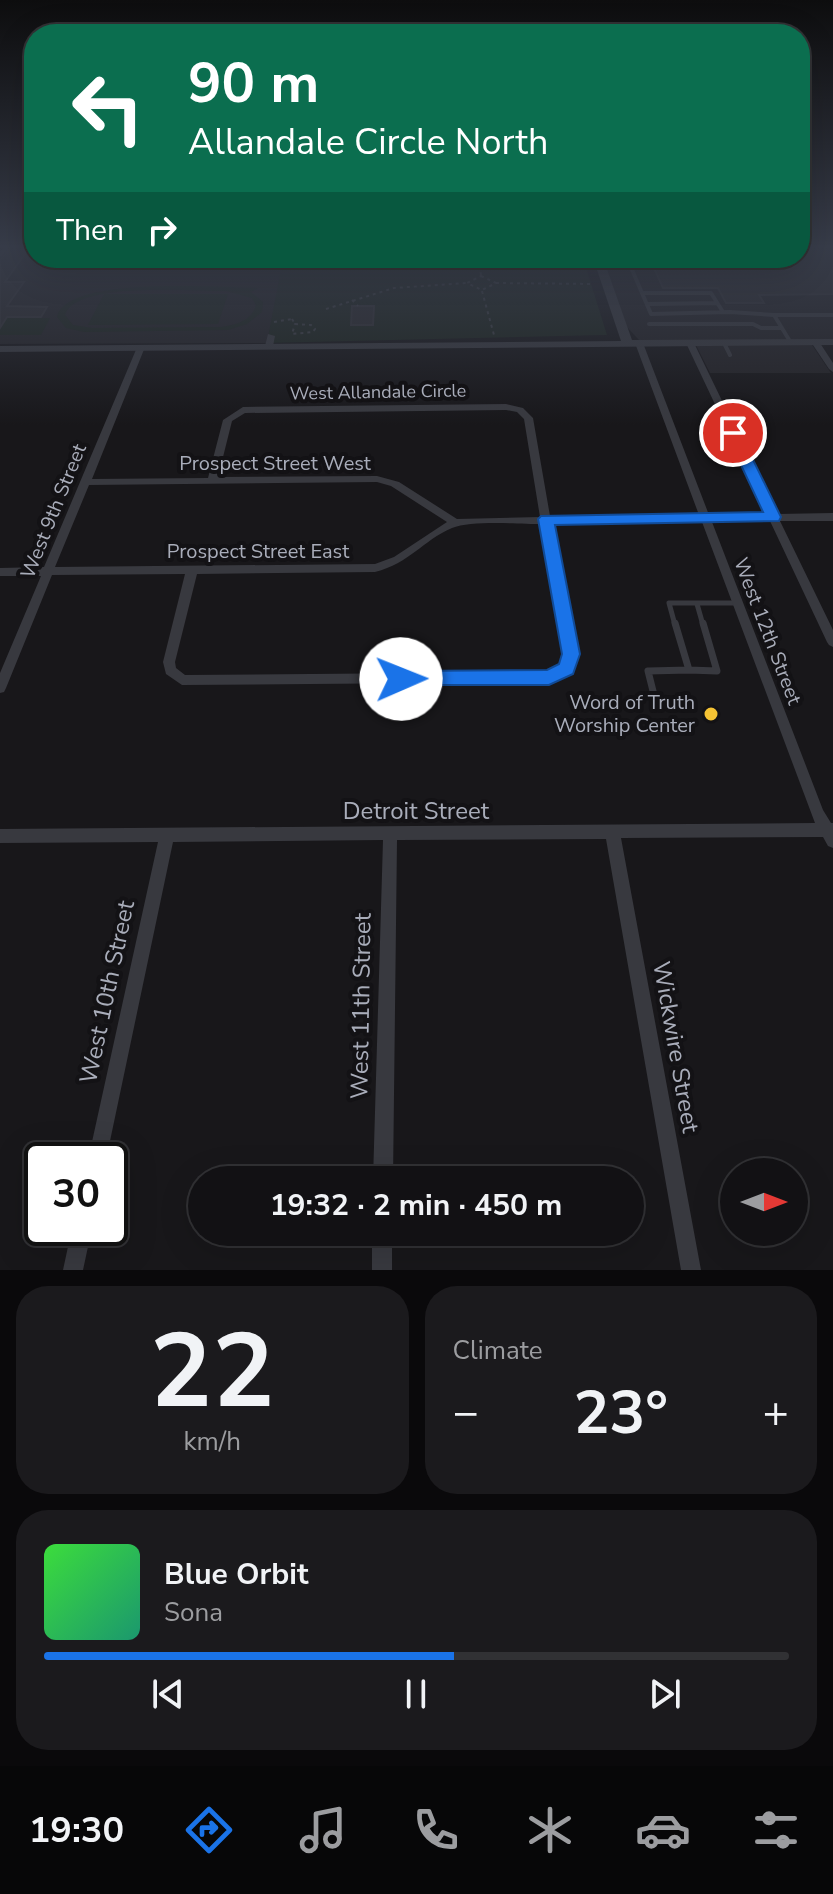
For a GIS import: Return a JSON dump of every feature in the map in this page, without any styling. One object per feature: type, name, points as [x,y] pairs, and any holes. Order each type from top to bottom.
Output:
[{"type":"street","name":"West 12th Street","points":[[618,307],[817,813],[831,834]]},
{"type":"street","points":[[0,349],[270,341],[833,342]]},
{"type":"street","points":[[815,342],[833,369]]},
{"type":"street","points":[[690,343],[833,642]]},
{"type":"street","name":"West 9th Street","points":[[0,688],[141,347]]},
{"type":"street","name":"West Allandale Circle","points":[[212,481],[228,420],[237,412],[250,409],[506,407],[520,410],[528,418],[546,519]]},
{"type":"street","name":"Prospect Street West","points":[[85,482],[387,481],[454,522]]},
{"type":"street","points":[[454,522],[833,517]]},
{"type":"street","points":[[192,570],[169,662],[170,670],[192,682],[549,677],[566,669],[571,654],[546,519]]},
{"type":"street","name":"Prospect Street East","points":[[0,572],[385,567],[454,522]]},
{"type":"street","name":"Detroit Street","points":[[0,836],[612,832],[831,834]]},
{"type":"street","name":"Wickwire Street","points":[[612,832],[691,1270]]},
{"type":"street","name":"West 11th Street","points":[[383,1166],[390,834]]},
{"type":"street","name":"West 10th Street","points":[[101,1142],[167,836]]},
{"type":"street","points":[[73,1270],[78,1246]]},
{"type":"street","points":[[382,1246],[382,1270]]},
{"type":"lane","points":[[648,307],[651,314],[833,315]]},
{"type":"lane","points":[[720,307],[723,312]]},
{"type":"lane","points":[[774,315],[791,343]]},
{"type":"lane","points":[[649,324],[753,324],[761,328],[782,328]]},
{"type":"lane","points":[[724,343],[730,355]]},
{"type":"lane","points":[[689,670],[669,603],[736,603]]},
{"type":"lane","points":[[656,703],[648,671],[717,671],[697,604]]},
{"type":"path","points":[[326,309],[331,307]]},
{"type":"path","points":[[487,307],[495,339]]},
{"type":"path","points":[[274,322],[293,319],[295,324]]},
{"type":"path","points":[[295,324],[311,325],[315,329],[295,335],[291,332],[295,324]]},
{"type":"shaded area","points":[[0,307],[275,307],[267,343],[0,344]]},
{"type":"shaded area","points":[[64,307],[71,307],[65,315],[73,325],[92,328],[221,327],[237,323],[251,315],[255,307],[262,307],[262,312],[247,324],[228,330],[84,332],[66,328],[57,317]]},
{"type":"shaded area","points":[[97,307],[224,307],[218,324],[88,325]]},
{"type":"shaded area","points":[[274,307],[598,307],[607,335],[267,343]]},
{"type":"shaded area","points":[[619,307],[833,307],[833,340],[639,340],[626,326]]},
{"type":"shaded area","points":[[4,318],[50,318],[41,335],[0,335],[0,323]]},
{"type":"shaded area","points":[[696,345],[812,345],[831,373],[710,373]]},
{"type":"building","points":[[0,307],[47,307],[41,317],[7,317],[0,328]]},
{"type":"building","points":[[352,307],[374,307],[373,325],[351,325]]},
{"type":"place","name":"Word of Truth Worship Center","points":[[711,714]]},
{"type":"route","points":[[401,679],[549,677],[566,669],[571,654],[546,519],[773,517],[733,433]]}]
